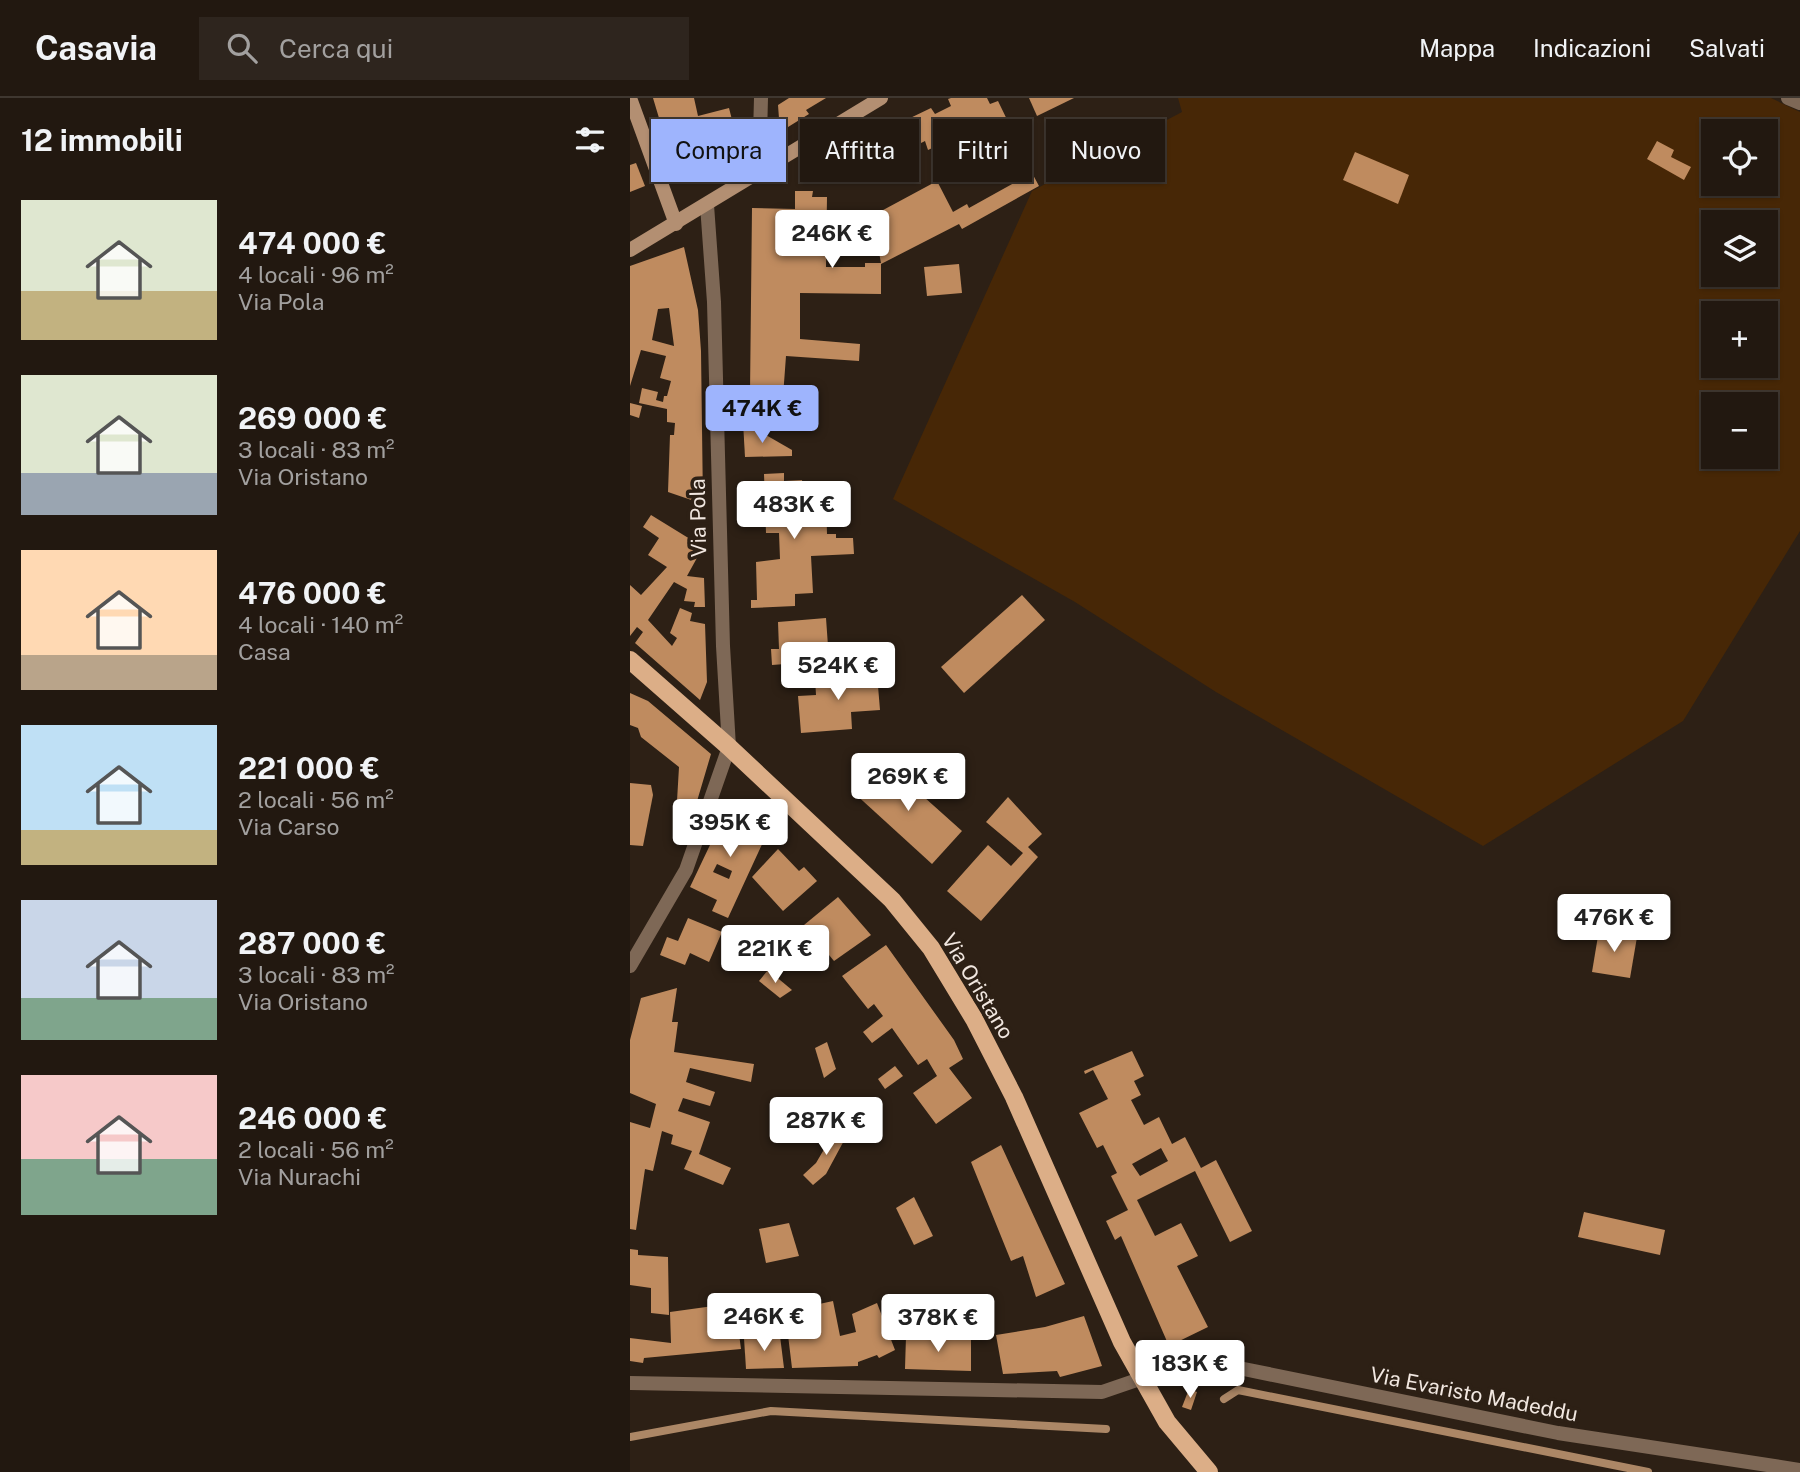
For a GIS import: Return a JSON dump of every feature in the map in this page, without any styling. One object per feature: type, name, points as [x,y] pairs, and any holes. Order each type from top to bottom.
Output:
[{"type":"main road","name":"Via Oristano","points":[[630,660],[729,747],[892,900],[931,948],[974,1019],[1014,1097],[1122,1342],[1167,1422],[1209,1472]]},
{"type":"street","points":[[630,98],[676,224]]},
{"type":"street","points":[[760,119],[761,98]]},
{"type":"street","points":[[786,156],[881,98]]},
{"type":"street","points":[[1788,98],[1800,103]]},
{"type":"street","points":[[630,250],[744,182]]},
{"type":"street","name":"Via Pola","points":[[707,205],[714,302],[723,646],[729,747]]},
{"type":"street","points":[[631,959],[686,870],[729,747]]},
{"type":"street","name":"Via Evaristo Madeddu","points":[[630,1383],[1102,1392],[1175,1367],[1229,1366],[1558,1433],[1800,1471]]},
{"type":"shaded area","points":[[1178,98],[1771,98],[1800,112],[1800,531],[1683,721],[1483,846],[1216,692],[1075,602],[893,499],[1032,191],[1049,182],[1165,182],[1165,121],[1182,112]]},
{"type":"building","points":[[653,98],[694,98],[698,116],[729,108],[732,119],[659,119]]},
{"type":"building","points":[[789,98],[826,98],[806,110],[809,114],[786,128],[786,119],[779,119],[778,105]]},
{"type":"building","points":[[987,98],[990,104],[998,101],[1007,119],[933,119],[933,148],[928,150],[925,141],[919,144],[919,119],[908,119],[931,108],[935,114],[951,106],[948,99]]},
{"type":"building","points":[[1029,98],[1074,98],[1037,116]]},
{"type":"building","points":[[1657,141],[1674,150],[1671,157],[1691,167],[1684,180],[1647,159]]},
{"type":"building","points":[[1355,152],[1409,175],[1398,204],[1343,180]]},
{"type":"building","points":[[636,163],[645,186],[630,192],[630,165]]},
{"type":"building","points":[[1032,173],[1039,186],[962,229],[959,224],[881,264],[881,294],[800,293],[800,339],[860,344],[859,361],[786,356],[782,410],[750,393],[752,208],[795,209],[795,191],[813,191],[812,197],[827,197],[826,267],[865,267],[865,263],[881,263],[872,216],[935,182],[953,212],[967,204],[969,208],[1016,182],[1032,182]]},
{"type":"building","points":[[684,247],[698,310],[703,504],[668,492],[670,435],[674,435],[675,423],[667,422],[667,409],[639,403],[642,388],[658,392],[656,400],[663,402],[664,396],[667,396],[671,381],[660,378],[666,356],[641,350],[630,386],[630,266]],"holes":[[[669,308],[674,346],[652,340],[658,309]]]},
{"type":"building","points":[[959,264],[962,293],[927,296],[924,267]]},
{"type":"building","points":[[630,403],[642,406],[639,418],[630,415]]},
{"type":"building","points":[[743,422],[792,450],[792,456],[745,457]]},
{"type":"building","points":[[784,473],[784,481],[802,480],[803,488],[811,487],[812,495],[826,495],[827,534],[836,534],[836,538],[853,538],[854,554],[811,556],[813,593],[795,594],[795,606],[751,608],[751,600],[757,600],[756,562],[780,559],[779,533],[766,533],[764,474]]},
{"type":"building","points":[[651,515],[703,547],[687,576],[704,578],[705,607],[694,607],[695,602],[684,601],[687,589],[674,582],[648,620],[672,646],[677,638],[670,633],[680,608],[692,613],[690,621],[705,624],[707,682],[700,700],[635,643],[643,632],[637,627],[630,636],[630,585],[641,595],[667,567],[648,555],[659,538],[643,527]]},
{"type":"building","points":[[1022,595],[1045,620],[964,693],[941,667]]},
{"type":"building","points":[[826,618],[828,646],[812,647],[812,662],[772,665],[771,649],[779,649],[778,622]]},
{"type":"building","points":[[877,674],[880,710],[851,712],[852,729],[801,733],[798,696],[816,695],[815,678]]},
{"type":"building","points":[[630,693],[648,701],[711,754],[695,808],[677,801],[679,767],[641,737],[638,728],[630,725]]},
{"type":"building","points":[[886,763],[962,831],[932,864],[852,791]]},
{"type":"building","points":[[630,783],[651,785],[653,795],[643,846],[630,845]]},
{"type":"building","points":[[1008,797],[1042,834],[1028,847],[1038,857],[981,921],[947,891],[988,845],[1011,866],[1023,853],[986,822]]},
{"type":"building","points":[[729,805],[770,827],[728,918],[712,911],[717,900],[690,887]],"holes":[[[717,864],[732,871],[729,879],[713,872]]]},
{"type":"building","points":[[778,849],[799,871],[804,867],[817,881],[783,911],[752,877]]},
{"type":"building","points":[[838,897],[871,935],[834,961],[804,925]]},
{"type":"building","points":[[688,918],[722,932],[709,962],[690,953],[685,965],[660,955],[667,937],[678,941]]},
{"type":"building","points":[[1599,930],[1637,937],[1630,978],[1592,972]]},
{"type":"building","points":[[886,945],[954,1040],[963,1059],[949,1068],[972,1098],[936,1124],[913,1093],[937,1076],[927,1059],[918,1065],[892,1028],[872,1043],[863,1032],[883,1016],[874,1004],[868,1009],[842,976]]},
{"type":"building","points":[[768,970],[792,990],[780,998],[759,981]]},
{"type":"building","points":[[677,988],[672,1022],[678,1022],[674,1052],[754,1064],[751,1082],[690,1068],[686,1082],[715,1092],[710,1106],[683,1098],[678,1111],[710,1122],[699,1154],[731,1168],[723,1185],[684,1169],[692,1151],[671,1144],[673,1135],[662,1131],[653,1171],[645,1169],[636,1230],[630,1229],[630,1122],[650,1128],[656,1104],[630,1093],[630,1040],[641,998]]},
{"type":"building","points":[[827,1042],[836,1069],[824,1078],[815,1048]]},
{"type":"building","points":[[1132,1051],[1144,1076],[1134,1081],[1141,1095],[1131,1100],[1144,1125],[1159,1117],[1172,1144],[1185,1137],[1201,1168],[1216,1160],[1252,1231],[1230,1242],[1195,1171],[1137,1200],[1155,1236],[1181,1223],[1198,1256],[1177,1266],[1208,1327],[1169,1346],[1121,1236],[1115,1240],[1106,1221],[1128,1210],[1111,1176],[1117,1173],[1103,1145],[1097,1148],[1079,1113],[1108,1099],[1093,1070],[1085,1074],[1084,1071]],"holes":[[[1161,1148],[1168,1161],[1140,1176],[1132,1164]]]},
{"type":"building","points":[[895,1066],[903,1076],[885,1089],[878,1079]]},
{"type":"building","points":[[837,1127],[847,1135],[826,1174],[813,1185],[803,1175],[816,1163]]},
{"type":"building","points":[[1001,1145],[1065,1284],[1036,1297],[1023,1256],[1011,1261],[971,1162]]},
{"type":"building","points":[[914,1197],[933,1236],[914,1245],[896,1208]]},
{"type":"building","points":[[1584,1212],[1665,1230],[1660,1255],[1578,1237]]},
{"type":"building","points":[[789,1223],[799,1256],[766,1263],[759,1229]]},
{"type":"building","points":[[630,1249],[638,1250],[638,1255],[668,1257],[669,1315],[651,1313],[651,1288],[630,1285]]},
{"type":"building","points":[[925,1294],[939,1326],[926,1331],[912,1299]]},
{"type":"building","points":[[833,1301],[840,1336],[856,1332],[852,1314],[877,1303],[895,1350],[879,1358],[877,1355],[858,1362],[858,1366],[792,1368],[788,1335],[807,1334],[801,1308]]},
{"type":"building","points":[[735,1303],[741,1349],[644,1358],[643,1363],[630,1361],[630,1338],[671,1343],[670,1312]]},
{"type":"building","points":[[1084,1316],[1102,1366],[1060,1377],[1057,1371],[1003,1374],[996,1335],[1045,1327]]},
{"type":"building","points":[[780,1336],[784,1368],[746,1369],[744,1338]]},
{"type":"building","points":[[906,1336],[971,1338],[971,1371],[905,1369]]},
{"type":"building","points":[[1189,1389],[1197,1392],[1191,1410],[1182,1407]]},
{"type":"waterway","points":[[1224,1399],[1238,1390],[1648,1472]]},
{"type":"waterway","points":[[630,1437],[771,1411],[1106,1429]]}]
